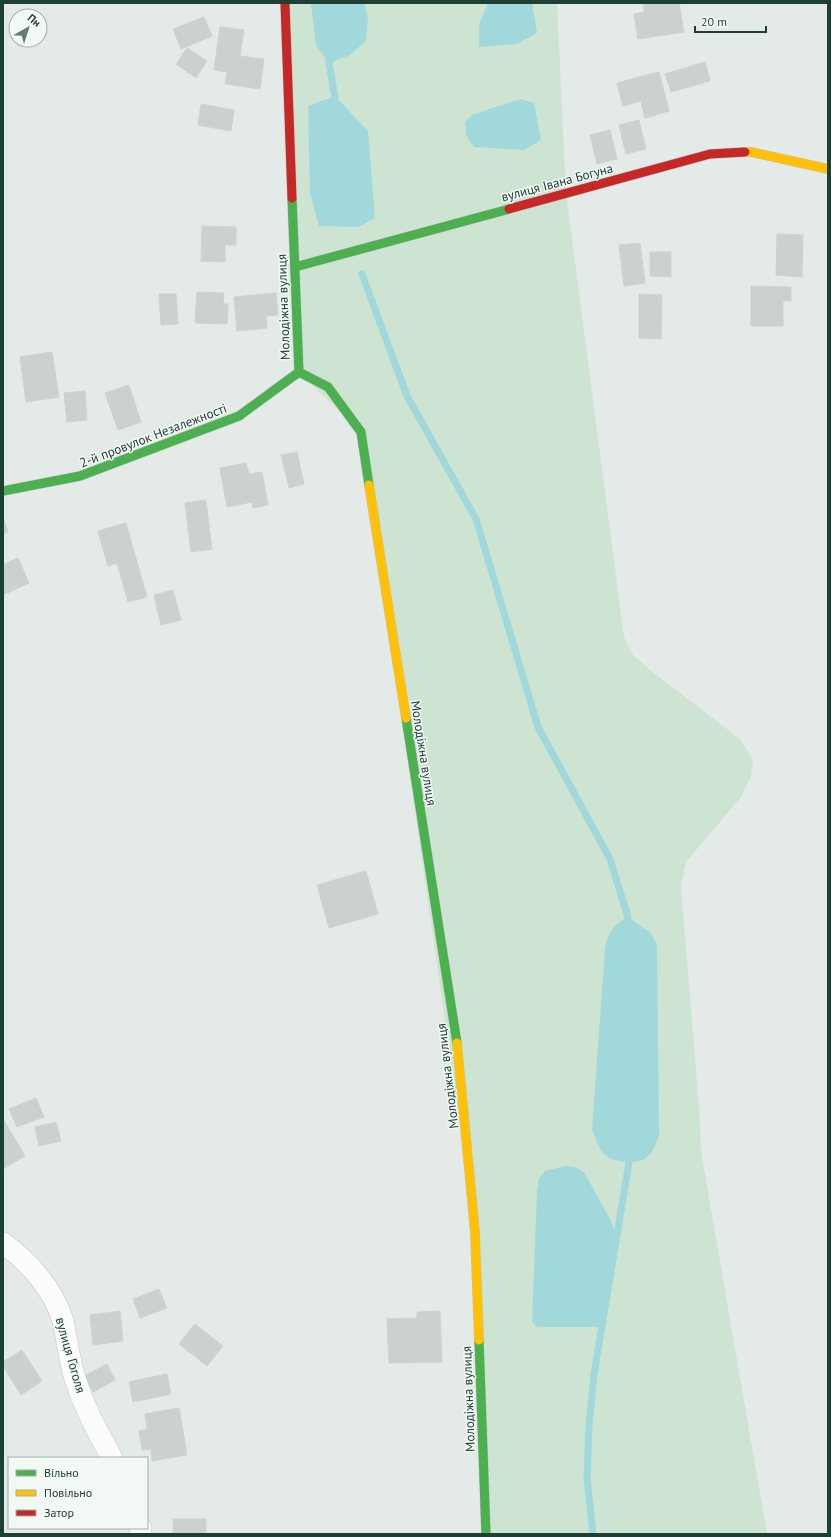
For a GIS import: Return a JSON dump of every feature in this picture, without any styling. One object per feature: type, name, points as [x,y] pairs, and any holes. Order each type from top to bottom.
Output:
[{"type":"street","name":"Молодіжна вулиця","points":[[285,3],[299,372],[328,387],[361,432],[452,1013],[461,1080],[475,1232],[486,1534]]},
{"type":"street","name":"вулиця Івана Богуна","points":[[295,266],[710,154],[751,152],[828,169]]},
{"type":"street","name":"2-й провулок Незалежності","points":[[3,490],[80,476],[239,416],[299,372]]},
{"type":"street","name":"вулиця Гоголя","points":[[3,1243],[15,1252],[48,1288],[62,1320],[74,1375],[90,1418],[111,1457]]},
{"type":"green space","points":[[285,3],[557,3],[566,193],[624,637],[633,655],[650,670],[741,740],[753,760],[751,776],[741,797],[686,862],[681,886],[700,1120],[701,1151],[767,1534],[486,1534],[475,1232],[361,432],[299,372]]},
{"type":"water","points":[[311,3],[364,3],[368,18],[366,41],[350,55],[329,63],[316,45]]},
{"type":"water","points":[[488,3],[532,3],[537,33],[517,44],[479,47],[479,24]]},
{"type":"water","points":[[335,96],[368,131],[375,218],[358,227],[319,226],[310,193],[308,106]]},
{"type":"water","points":[[520,99],[534,103],[541,140],[524,150],[474,147],[467,138],[465,122],[472,115]]},
{"type":"water","points":[[628,917],[651,933],[657,945],[659,1135],[648,1156],[642,1160],[634,1162],[611,1159],[607,1157],[598,1145],[592,1129],[605,950],[609,934],[618,923]]},
{"type":"water","points":[[566,1166],[575,1167],[584,1172],[610,1219],[617,1237],[602,1327],[538,1327],[532,1322],[537,1191],[539,1179],[545,1171]]},
{"type":"building","points":[[643,3],[679,3],[684,32],[638,39],[634,14],[644,12]]},
{"type":"building","points":[[204,17],[212,36],[181,49],[173,29]]},
{"type":"building","points":[[220,27],[244,30],[240,56],[264,59],[260,89],[225,84],[227,72],[214,70]]},
{"type":"building","points":[[187,48],[207,61],[196,78],[176,64]]},
{"type":"building","points":[[705,62],[710,81],[671,92],[665,74]]},
{"type":"building","points":[[659,72],[669,111],[645,118],[641,101],[623,106],[617,83]]},
{"type":"building","points":[[201,104],[234,110],[231,131],[198,125]]},
{"type":"building","points":[[639,120],[646,149],[626,154],[619,125]]},
{"type":"building","points":[[610,130],[617,159],[597,164],[590,135]]},
{"type":"building","points":[[202,226],[236,227],[236,245],[225,245],[225,262],[201,261]]},
{"type":"building","points":[[777,234],[803,235],[802,277],[776,275]]},
{"type":"building","points":[[640,243],[645,283],[624,286],[619,245]]},
{"type":"building","points":[[650,252],[671,252],[671,277],[650,276]]},
{"type":"building","points":[[751,286],[791,287],[791,301],[783,301],[783,326],[751,326]]},
{"type":"building","points":[[197,292],[224,293],[223,304],[228,304],[227,324],[195,323]]},
{"type":"building","points":[[276,293],[278,315],[266,316],[267,328],[237,331],[234,297]]},
{"type":"building","points":[[159,294],[176,294],[178,324],[161,325]]},
{"type":"building","points":[[639,294],[662,295],[661,339],[639,338]]},
{"type":"building","points":[[52,352],[59,397],[26,402],[20,357]]},
{"type":"building","points":[[129,385],[141,422],[118,430],[105,393]]},
{"type":"building","points":[[85,391],[87,420],[67,422],[64,393]]},
{"type":"building","points":[[297,452],[304,484],[289,488],[281,455]]},
{"type":"building","points":[[246,463],[249,474],[262,472],[268,505],[253,508],[252,502],[227,507],[220,468]]},
{"type":"building","points":[[206,500],[212,549],[191,552],[185,503]]},
{"type":"building","points":[[3,517],[8,532],[3,534]]},
{"type":"building","points":[[126,523],[147,597],[128,602],[117,563],[108,566],[98,531]]},
{"type":"building","points":[[18,558],[29,583],[3,595],[3,565]]},
{"type":"building","points":[[173,590],[181,620],[161,625],[154,595]]},
{"type":"building","points":[[366,871],[378,914],[329,928],[317,885]]},
{"type":"building","points":[[36,1098],[44,1117],[17,1127],[9,1109]]},
{"type":"building","points":[[3,1119],[25,1156],[3,1169]]},
{"type":"building","points":[[56,1122],[61,1141],[39,1146],[35,1127]]},
{"type":"building","points":[[159,1289],[167,1308],[140,1318],[133,1299]]},
{"type":"building","points":[[120,1311],[123,1341],[93,1345],[90,1315]]},
{"type":"building","points":[[440,1311],[442,1362],[389,1363],[387,1319],[417,1318],[417,1312]]},
{"type":"building","points":[[195,1324],[223,1346],[207,1366],[179,1344]]},
{"type":"building","points":[[22,1350],[42,1381],[21,1395],[3,1366],[3,1362]]},
{"type":"building","points":[[107,1364],[115,1380],[93,1392],[84,1376]]},
{"type":"building","points":[[167,1374],[171,1394],[133,1402],[129,1382]]},
{"type":"building","points":[[179,1408],[187,1455],[152,1461],[151,1449],[142,1450],[139,1431],[147,1429],[145,1414]]},
{"type":"building","points":[[173,1519],[206,1519],[206,1534],[173,1534]]},
{"type":"waterway","points":[[329,53],[329,63],[336,104]]},
{"type":"waterway","points":[[362,274],[407,396],[476,519],[538,727],[610,859],[628,917],[628,926]]},
{"type":"waterway","points":[[593,1534],[587,1478],[589,1426],[594,1374],[629,1162],[629,1152]]},
{"type":"traffic: fast","points":[[292,198],[299,372],[328,387],[361,432],[369,485]]},
{"type":"traffic: fast","points":[[295,267],[509,209]]},
{"type":"traffic: fast","points":[[3,491],[80,476],[239,416],[299,372]]},
{"type":"traffic: fast","points":[[406,718],[457,1043]]},
{"type":"traffic: fast","points":[[479,1340],[486,1534]]},
{"type":"traffic: slow","points":[[745,152],[751,152],[828,169]]},
{"type":"traffic: slow","points":[[369,485],[406,718]]},
{"type":"traffic: slow","points":[[457,1043],[475,1232],[479,1340]]},
{"type":"traffic: jam","points":[[285,3],[292,198]]},
{"type":"traffic: jam","points":[[509,209],[710,154],[745,152]]}]
